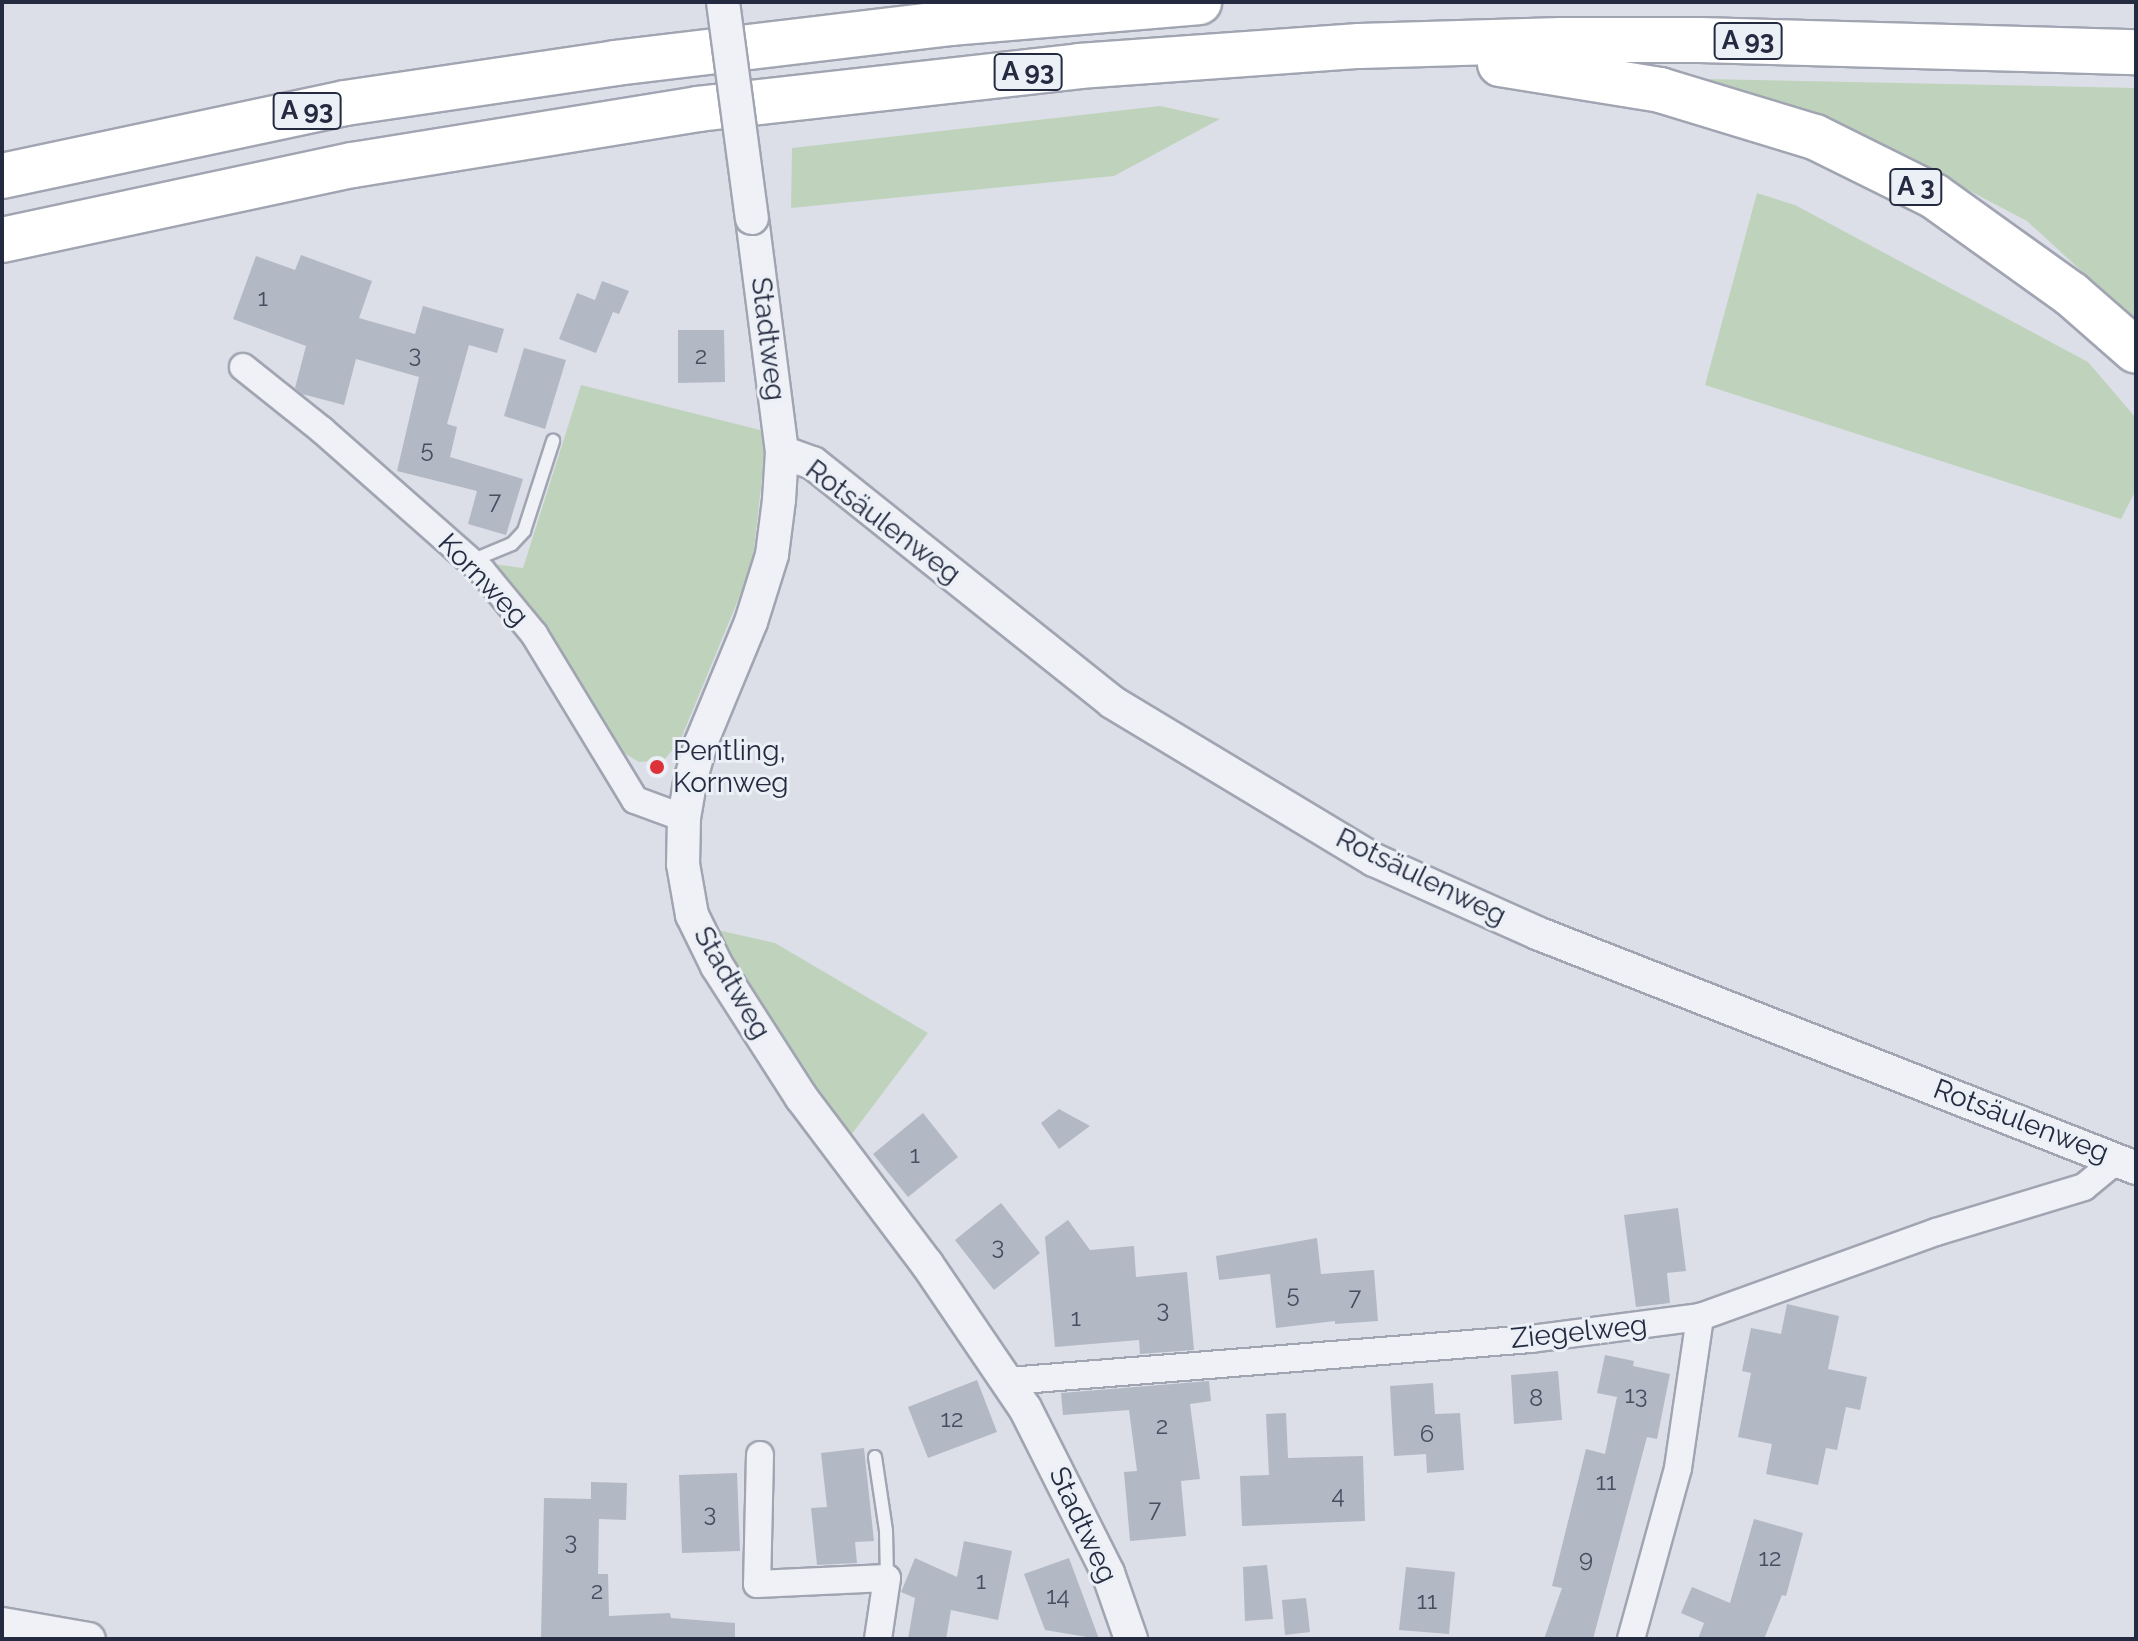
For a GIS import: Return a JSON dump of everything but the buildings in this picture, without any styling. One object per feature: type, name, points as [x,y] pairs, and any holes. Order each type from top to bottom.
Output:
[{"type":"highway","name":"A 93","points":[[2,176],[345,103],[615,63],[935,25],[1199,2]]},
{"type":"highway","name":"A 93","points":[[2,240],[353,165],[698,109],[1079,66],[1359,46],[1700,40],[2136,52]]},
{"type":"highway","name":"A 3","points":[[1359,46],[1565,72],[1660,90],[1815,137],[1934,196],[2071,294],[2136,351]]},
{"type":"street","name":"Stadtweg","points":[[723,2],[782,452],[772,555],[751,622],[701,743],[684,818],[683,864],[692,915],[717,966],[801,1097],[927,1264],[1009,1381],[1108,1573],[1131,1639]]},
{"type":"street","name":"Kornweg","points":[[243,367],[322,430],[471,561],[534,634],[635,800],[684,818]]},
{"type":"street","name":"Rotsäulenweg","points":[[782,452],[813,463],[1112,702],[1374,860],[1537,933],[2127,1163]]},
{"type":"street","name":"Ziegelweg","points":[[1009,1381],[1531,1339],[1700,1317],[1936,1232],[2084,1187],[2127,1163]]},
{"type":"street","points":[[1631,1639],[1678,1468],[1700,1317]]},
{"type":"street","points":[[760,1455],[757,1584],[887,1578],[878,1639]]},
{"type":"street","points":[[2,1624],[89,1639]]},
{"type":"lane","points":[[471,561],[512,544],[524,531],[553,441]]},
{"type":"lane","points":[[875,1457],[883,1496],[887,1578]]},
{"type":"green space","points":[[1706,79],[2136,88],[2136,321],[2027,221],[1854,130]]},
{"type":"green space","points":[[1160,106],[1220,119],[1114,176],[791,208],[792,148]]},
{"type":"green space","points":[[1757,193],[1795,205],[2088,362],[2136,418],[2136,490],[2121,519],[1705,385]]},
{"type":"green space","points":[[581,385],[764,431],[763,470],[752,566],[680,741],[664,760],[639,762],[617,749],[533,617],[494,564],[523,568]]},
{"type":"green space","points":[[713,929],[775,943],[928,1033],[848,1139],[738,976]]},
{"type":"place","name":"Pentling, Kornweg","points":[[657,767]]}]
